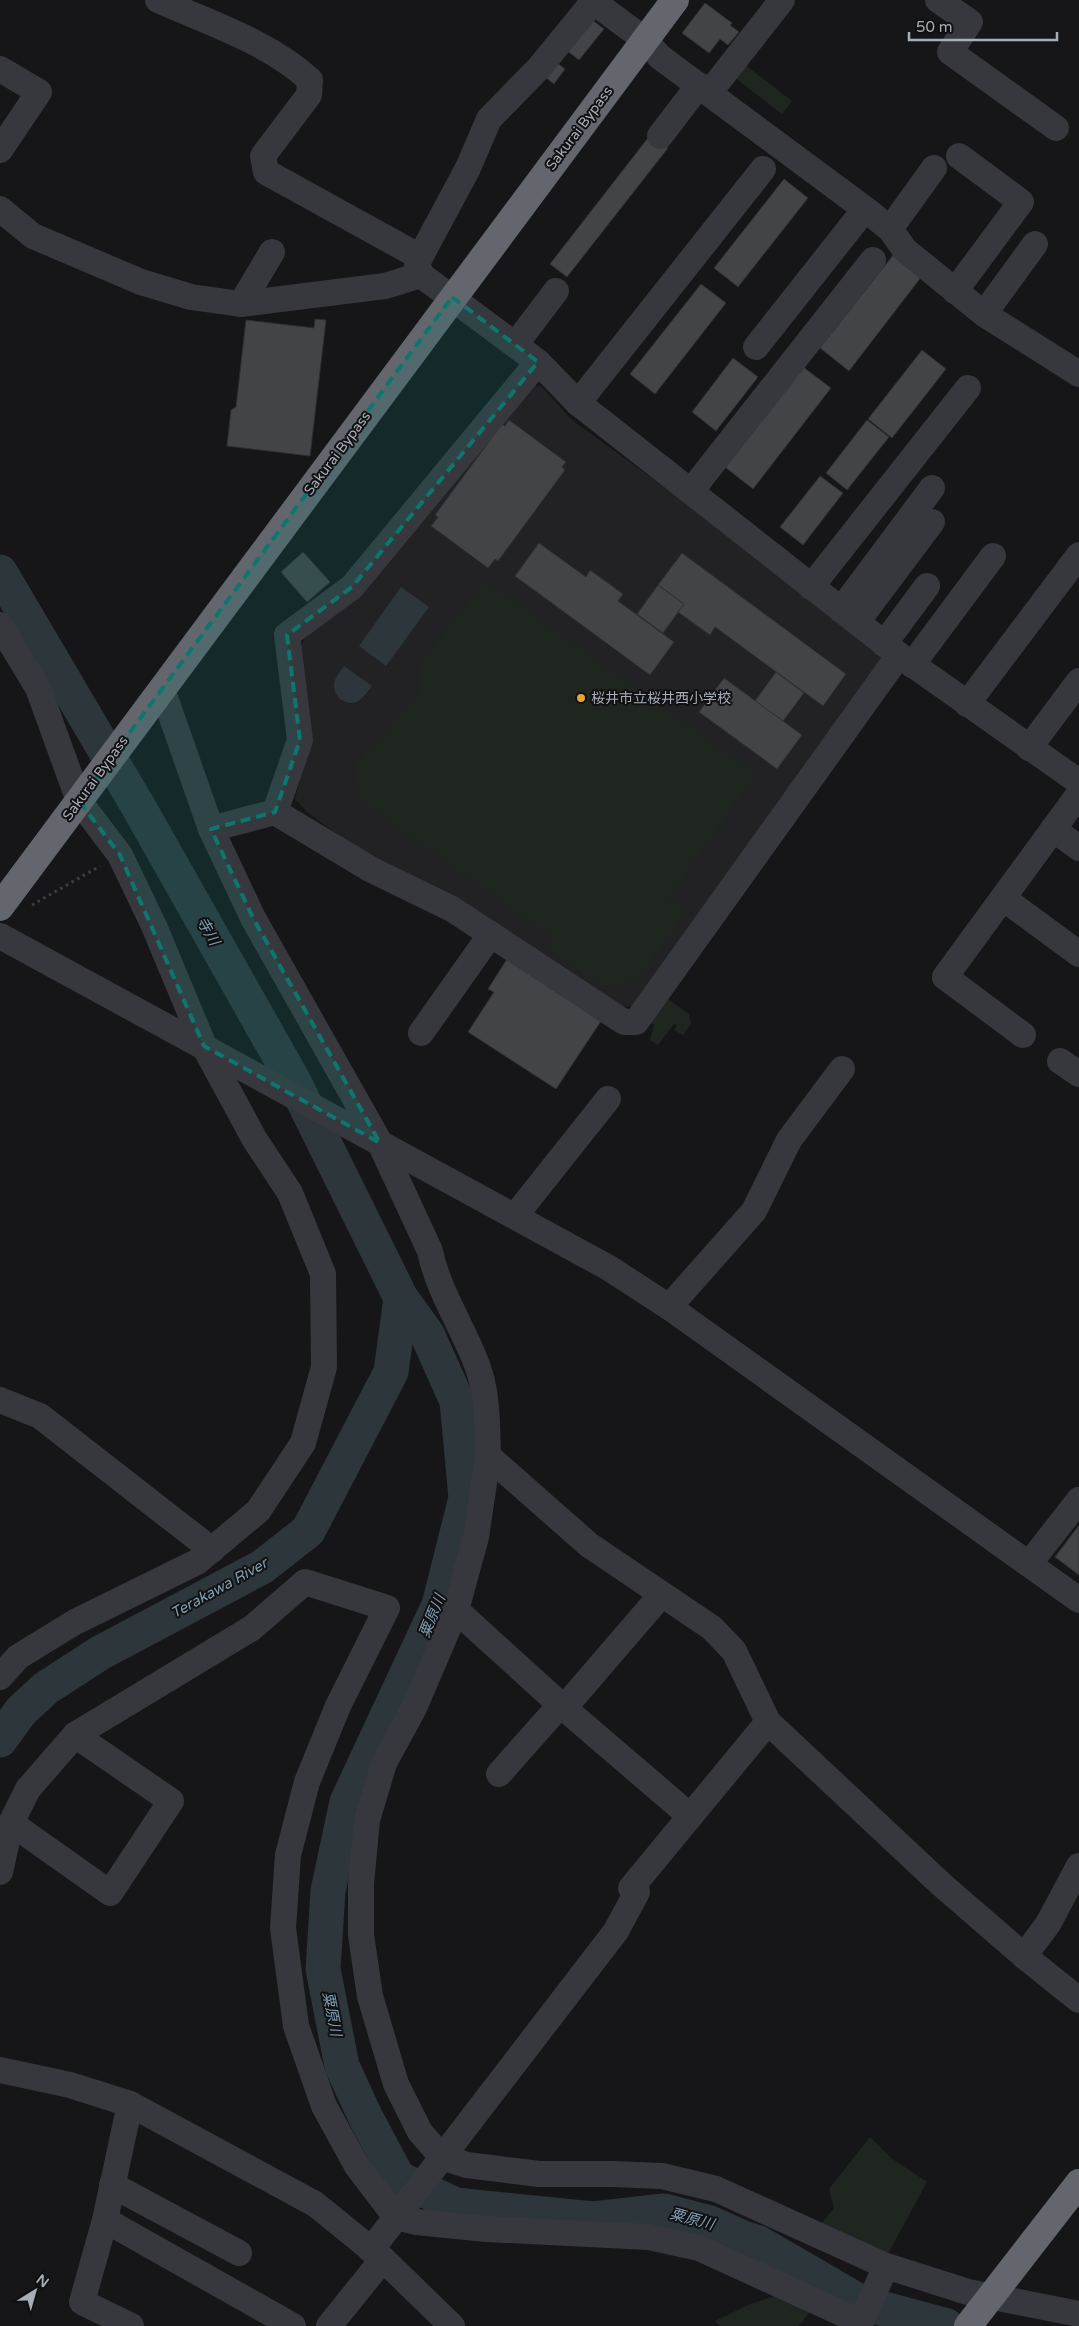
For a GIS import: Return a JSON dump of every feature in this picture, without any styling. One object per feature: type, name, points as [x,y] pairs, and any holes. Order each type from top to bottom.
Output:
[{"type":"highway","name":"Sakurai Bypass","points":[[12,908],[82,797],[452,297],[675,0]]},
{"type":"highway","points":[[981,2310],[1079,2183]]},
{"type":"street","points":[[158,0],[255,44],[296,67],[310,80],[309,95],[263,156],[266,172],[421,266],[452,297],[538,362],[578,403],[811,587],[898,655],[1029,748],[1076,778],[1054,829],[945,977],[1023,1035]]},
{"type":"street","points":[[660,136],[782,0]]},
{"type":"street","points":[[938,0],[970,22],[950,52],[1056,128]]},
{"type":"street","points":[[0,210],[33,236],[141,282],[190,297],[241,304],[385,286],[421,266],[468,168],[489,119],[538,68],[592,1],[645,40],[660,57],[890,229],[905,250],[984,314],[1079,374]]},
{"type":"street","points":[[0,68],[39,92],[0,150]]},
{"type":"street","points":[[955,291],[1021,202],[959,156]]},
{"type":"street","points":[[890,229],[934,168]]},
{"type":"street","points":[[578,403],[763,169]]},
{"type":"street","points":[[756,347],[865,210]]},
{"type":"street","points":[[984,314],[1035,244]]},
{"type":"street","points":[[241,304],[272,252]]},
{"type":"street","points":[[691,491],[873,260]]},
{"type":"street","points":[[515,345],[556,291]]},
{"type":"street","points":[[275,812],[300,740],[287,635],[352,587],[538,362]]},
{"type":"street","points":[[811,587],[968,388]]},
{"type":"street","points":[[849,616],[932,488]]},
{"type":"street","points":[[849,616],[932,522]]},
{"type":"street","points":[[967,704],[1079,555]]},
{"type":"street","points":[[211,829],[275,812],[370,869],[452,909],[624,1022],[636,1022],[898,655],[993,556]]},
{"type":"street","points":[[898,655],[927,586]]},
{"type":"street","points":[[0,625],[38,688],[82,797],[120,855],[209,1049],[255,1140],[290,1193],[324,1274],[324,1368],[303,1443],[258,1511],[197,1562],[75,1622],[18,1657],[0,1677]]},
{"type":"street","points":[[1029,748],[1079,681]]},
{"type":"street","points":[[157,695],[211,829],[253,918],[374,1140],[430,1251],[434,1269],[478,1366],[486,1400],[488,1456],[476,1537],[456,1610],[414,1708],[384,1763],[367,1820],[360,1884],[361,1935],[370,1996],[396,2084],[420,2132],[441,2159],[467,2165],[539,2174],[662,2176],[707,2187],[788,2220],[885,2269],[968,2292],[981,2310],[1079,2314]]},
{"type":"street","points":[[1054,829],[1079,848]]},
{"type":"street","points":[[1003,898],[1079,954]]},
{"type":"street","points":[[421,1034],[491,934]]},
{"type":"street","points":[[0,936],[609,1268],[670,1307],[1079,1600]]},
{"type":"street","points":[[670,1307],[754,1211],[789,1140],[842,1069]]},
{"type":"street","points":[[515,1216],[608,1099]]},
{"type":"street","points":[[0,1400],[40,1416],[212,1550]]},
{"type":"street","points":[[488,1456],[589,1545],[712,1628],[734,1651],[768,1722],[942,1885],[1024,1956],[1079,2000]]},
{"type":"street","points":[[1029,1564],[1079,1500]]},
{"type":"street","points":[[0,1872],[12,1823],[28,1789],[75,1735],[252,1628],[305,1582],[387,1608],[338,1706],[307,1782],[288,1855],[283,1928],[296,2026],[324,2106],[357,2166],[398,2214],[417,2222],[486,2228],[649,2237],[700,2248],[860,2322],[885,2269]]},
{"type":"street","points":[[499,1774],[563,1706],[662,1594]]},
{"type":"street","points":[[456,1610],[690,1816]]},
{"type":"street","points":[[329,2326],[377,2254],[398,2214],[616,1931],[637,1892],[631,1888],[768,1722]]},
{"type":"street","points":[[12,1823],[110,1893],[171,1801],[75,1735]]},
{"type":"street","points":[[1024,1956],[1048,1924],[1079,1866]]},
{"type":"street","points":[[0,2070],[70,2086],[130,2104],[315,2204],[377,2254],[452,2326]]},
{"type":"street","points":[[130,2104],[105,2220],[82,2302],[131,2326]]},
{"type":"street","points":[[112,2185],[239,2253]]},
{"type":"street","points":[[105,2220],[293,2326]]},
{"type":"path","points":[[12,908],[120,855]]},
{"type":"highlighted area","points":[[452,297],[538,362],[352,587],[287,635],[300,740],[275,812],[211,829],[253,918],[380,1143],[204,1046],[120,855],[79,801]]},
{"type":"shaded area","points":[[740,61],[792,101],[782,114],[730,74]]},
{"type":"shaded area","name":"桜井市立桜井西小学校","points":[[530,385],[541,386],[572,420],[723,530],[886,657],[635,1006],[621,1007],[372,860],[308,813],[295,799],[309,739],[300,649],[306,634]]},
{"type":"shaded area","points":[[485,580],[756,774],[669,898],[687,911],[638,979],[603,987],[547,949],[554,939],[360,801],[355,764],[418,694],[422,661]]},
{"type":"shaded area","points":[[401,587],[429,607],[386,666],[359,646]]},
{"type":"shaded area","points":[[344,666],[372,686],[355,703],[340,699],[335,690],[334,682]]},
{"type":"shaded area","points":[[665,997],[689,1014],[691,1024],[683,1035],[674,1030],[677,1025],[674,1024],[658,1045],[650,1040],[654,1025],[646,1019]]},
{"type":"shaded area","points":[[870,2137],[891,2158],[927,2182],[884,2261],[817,2229],[834,2208],[829,2189]]},
{"type":"shaded area","points":[[777,2295],[815,2305],[799,2326],[720,2326],[715,2321],[748,2305]]},
{"type":"building","points":[[705,3],[732,23],[730,25],[739,32],[728,45],[720,39],[709,53],[682,33]]},
{"type":"building","points":[[587,16],[604,29],[579,60],[562,47]]},
{"type":"building","points":[[552,59],[565,69],[554,84],[540,73]]},
{"type":"building","points":[[651,134],[668,148],[567,277],[550,264]]},
{"type":"building","points":[[784,179],[808,198],[738,287],[714,268]]},
{"type":"building","points":[[894,254],[922,276],[849,371],[820,348]]},
{"type":"building","points":[[701,284],[726,303],[655,394],[630,374]]},
{"type":"building","points":[[315,319],[326,320],[310,456],[227,446],[231,410],[236,407],[246,320],[314,328]]},
{"type":"building","points":[[922,350],[946,369],[892,438],[868,419]]},
{"type":"building","points":[[733,358],[758,377],[716,431],[692,412]]},
{"type":"building","points":[[803,367],[831,388],[753,489],[725,467]]},
{"type":"building","points":[[509,420],[566,462],[562,467],[565,470],[498,561],[495,559],[488,568],[431,526],[438,517],[435,515],[502,424],[505,426]]},
{"type":"building","points":[[867,420],[889,437],[847,490],[826,473]]},
{"type":"building","points":[[820,476],[843,493],[803,545],[780,527]]},
{"type":"building","points":[[539,543],[586,577],[590,570],[623,594],[618,601],[674,642],[650,675],[515,576]]},
{"type":"building","points":[[303,552],[330,582],[307,602],[281,572]]},
{"type":"building","points":[[682,553],[846,674],[823,706],[715,627],[710,635],[678,612],[684,604],[658,585]]},
{"type":"building","points":[[658,585],[684,604],[663,633],[637,614]]},
{"type":"building","points":[[776,672],[804,693],[783,721],[755,701]]},
{"type":"building","points":[[724,678],[802,735],[777,769],[699,712]]},
{"type":"building","points":[[507,959],[601,1021],[556,1089],[468,1032],[494,992],[488,989]]},
{"type":"building","points":[[1079,1525],[1079,1575],[1055,1557]]},
{"type":"waterway","name":"粟原川","points":[[0,572],[138,806],[293,1080],[401,1298],[427,1334],[457,1401],[466,1498],[439,1605],[347,1802],[328,1891],[323,1969],[342,2066],[365,2116],[398,2178],[456,2205],[593,2219],[664,2211],[710,2223],[759,2243],[862,2303],[947,2326]]},
{"type":"waterway","name":"Terakawa River","points":[[0,1740],[21,1711],[46,1688],[100,1653],[262,1567],[308,1531],[391,1372],[401,1298]]},
{"type":"place","name":"桜井市立桜井西小学校","points":[[581,698]]},
{"type":"water label","name":"寺川","points":[[208,931]]}]
